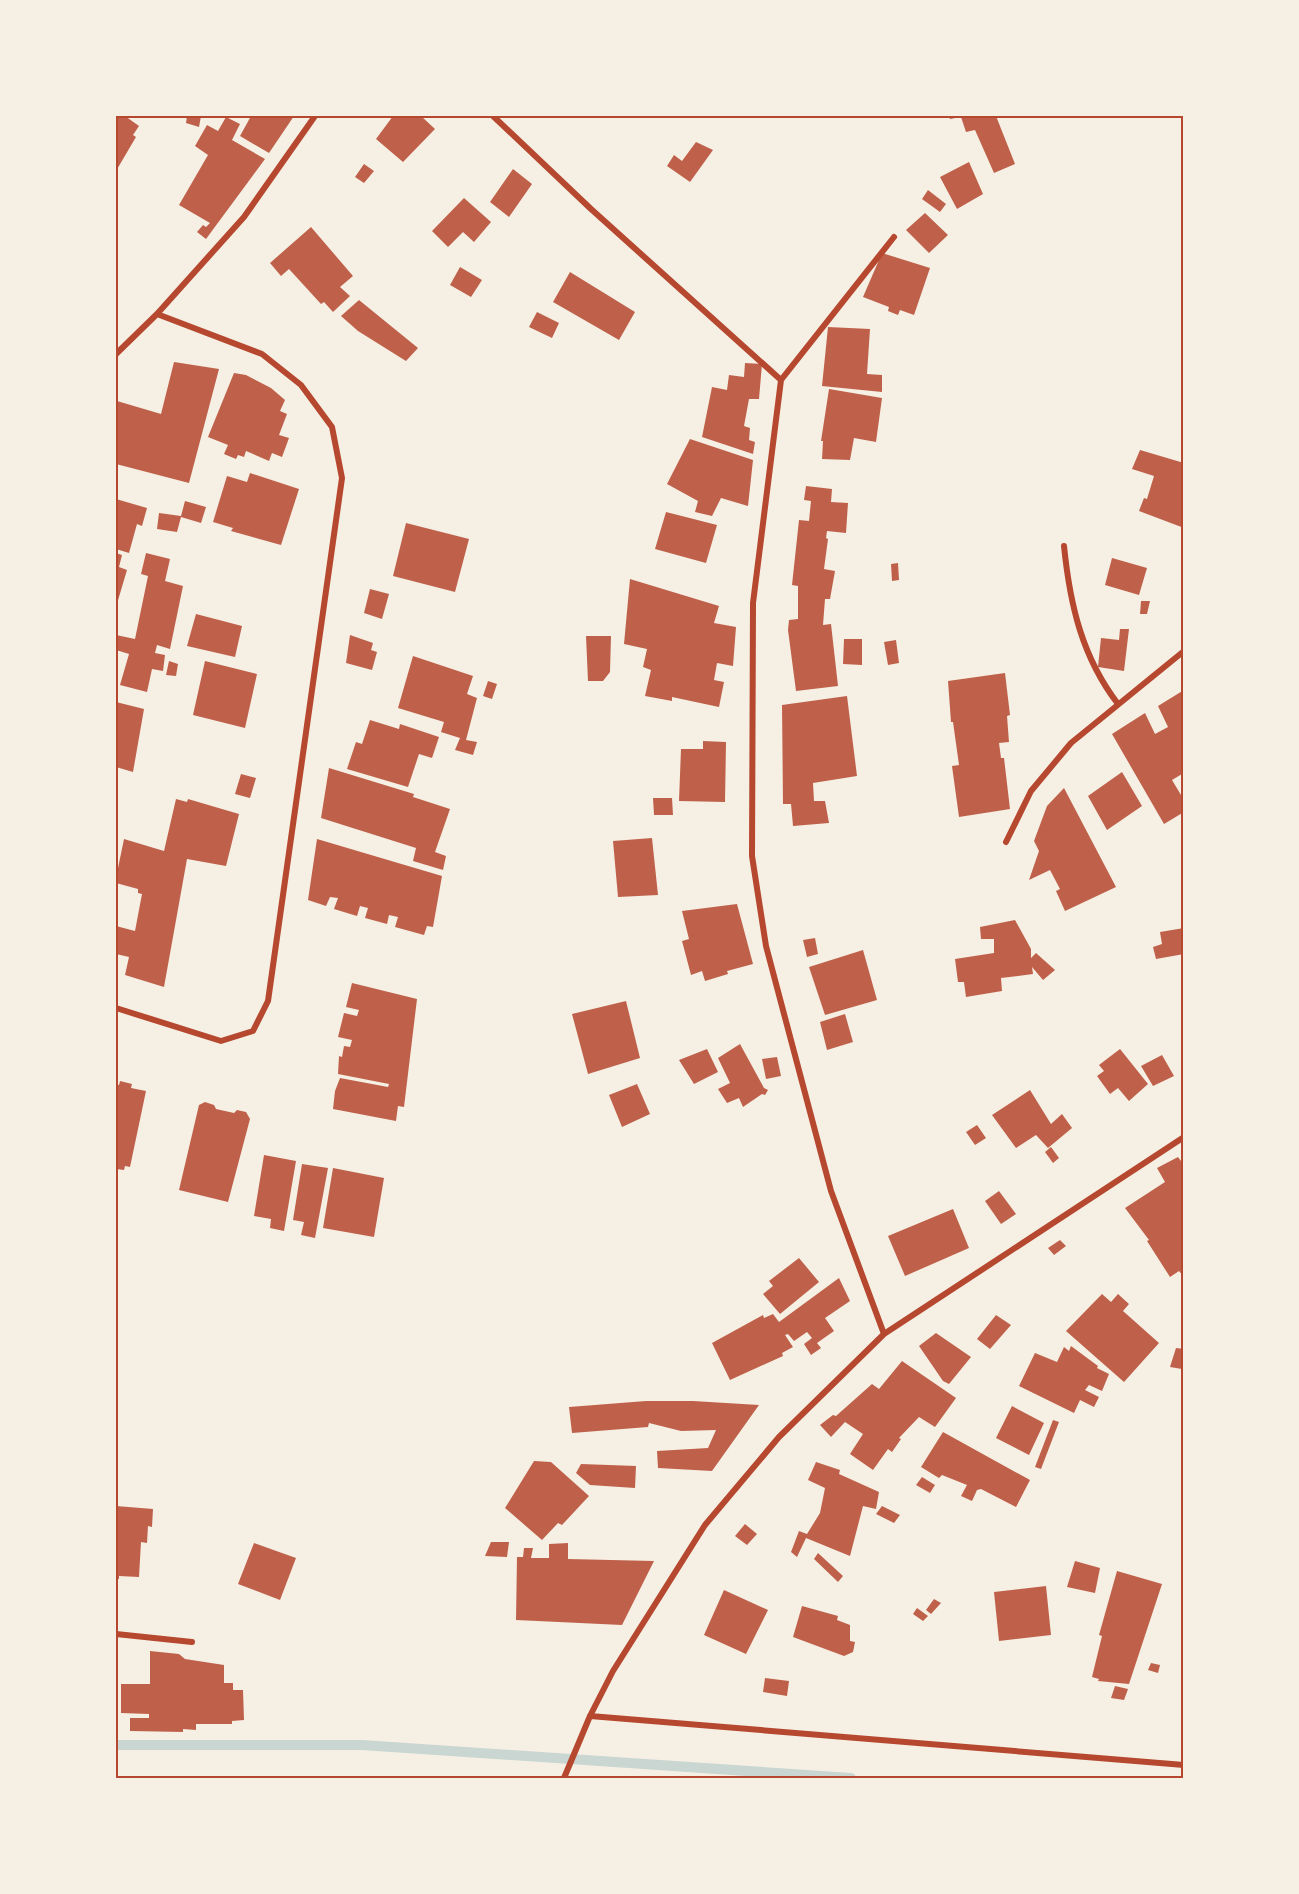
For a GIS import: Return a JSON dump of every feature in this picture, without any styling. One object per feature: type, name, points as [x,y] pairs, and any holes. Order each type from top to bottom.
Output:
[{"type":"street","points":[[116,354],[157,314],[244,217],[315,116]]},
{"type":"street","points":[[493,116],[591,209],[781,380]]},
{"type":"street","points":[[884,1334],[831,1191],[766,946],[752,856],[753,603],[776,398],[781,380],[894,237]]},
{"type":"street","points":[[116,1008],[221,1041],[253,1031],[268,1000],[342,478],[332,427],[301,385],[262,354],[157,314]]},
{"type":"street","points":[[1064,546],[1068,590],[1081,641],[1100,680],[1118,704]]},
{"type":"street","points":[[1006,842],[1031,791],[1071,743],[1184,651]]},
{"type":"street","points":[[564,1779],[590,1716],[613,1671],[705,1525],[779,1437],[884,1334],[1184,1137]]},
{"type":"street","points":[[116,1634],[192,1642]]},
{"type":"street","points":[[590,1716],[1184,1765]]},
{"type":"building","points":[[116,116],[125,116],[139,126],[133,135],[136,137],[116,171]]},
{"type":"building","points":[[187,116],[201,116],[199,127],[186,123]]},
{"type":"building","points":[[251,116],[294,116],[269,153],[240,136]]},
{"type":"building","points":[[393,116],[421,116],[435,129],[403,162],[376,139]]},
{"type":"building","points":[[949,116],[996,116],[1015,164],[994,173],[975,130],[966,132],[961,117],[950,119]]},
{"type":"building","points":[[226,117],[240,124],[232,140],[265,159],[206,239],[197,232],[203,225],[206,227],[210,223],[179,205],[208,155],[195,146],[207,125],[218,131]]},
{"type":"building","points":[[696,142],[713,150],[690,182],[667,166],[674,155],[682,161]]},
{"type":"building","points":[[969,162],[983,194],[957,209],[940,177]]},
{"type":"building","points":[[364,164],[374,171],[364,183],[355,177]]},
{"type":"building","points":[[513,169],[532,184],[509,217],[490,202]]},
{"type":"building","points":[[928,190],[946,204],[940,212],[922,199]]},
{"type":"building","points":[[464,198],[491,222],[474,242],[463,232],[448,247],[432,231]]},
{"type":"building","points":[[925,213],[948,235],[929,253],[906,230]]},
{"type":"building","points":[[311,227],[353,276],[340,287],[350,296],[333,312],[324,302],[321,304],[289,269],[281,276],[270,263]]},
{"type":"building","points":[[882,253],[930,268],[914,315],[900,310],[898,315],[888,311],[889,307],[863,297]]},
{"type":"building","points":[[460,267],[482,280],[471,297],[450,285]]},
{"type":"building","points":[[570,272],[635,312],[619,340],[553,302]]},
{"type":"building","points":[[359,300],[418,348],[406,361],[358,331],[341,316]]},
{"type":"building","points":[[537,312],[559,323],[552,338],[529,327]]},
{"type":"building","points":[[828,327],[870,329],[867,374],[882,375],[882,392],[822,386]]},
{"type":"building","points":[[174,362],[219,369],[189,483],[116,464],[117,401],[161,414]]},
{"type":"building","points":[[745,363],[762,364],[759,399],[749,399],[744,426],[750,428],[749,440],[755,442],[753,454],[702,437],[712,387],[727,390],[729,375],[744,377]]},
{"type":"building","points":[[234,373],[246,375],[271,388],[285,400],[280,411],[287,414],[279,435],[289,438],[282,457],[272,453],[269,461],[246,451],[244,457],[238,455],[236,459],[224,454],[228,445],[208,437]]},
{"type":"building","points":[[829,389],[882,398],[876,442],[854,438],[850,460],[822,459],[823,441],[821,441]]},
{"type":"building","points":[[690,439],[753,460],[748,506],[721,498],[712,516],[695,512],[698,501],[667,484]]},
{"type":"building","points":[[1140,450],[1184,463],[1184,528],[1139,511],[1144,498],[1147,499],[1154,476],[1132,469]]},
{"type":"building","points":[[250,473],[299,489],[281,545],[231,531],[233,528],[213,522],[227,476],[247,482]]},
{"type":"building","points":[[806,486],[832,489],[831,502],[848,503],[846,533],[827,531],[824,569],[835,571],[830,599],[825,599],[823,625],[831,624],[838,686],[796,691],[788,630],[789,620],[798,619],[798,586],[792,585],[799,520],[809,521],[811,501],[804,500]]},
{"type":"building","points":[[116,499],[147,508],[142,526],[137,524],[129,553],[116,549]]},
{"type":"building","points":[[185,501],[206,507],[201,523],[181,517],[177,532],[157,529],[159,513],[181,516]]},
{"type":"building","points":[[666,512],[717,525],[706,563],[655,549]]},
{"type":"building","points":[[406,523],[469,539],[455,592],[393,576]]},
{"type":"building","points":[[116,553],[122,555],[119,567],[127,570],[116,607]]},
{"type":"building","points":[[146,553],[170,559],[165,581],[183,586],[170,649],[157,645],[155,653],[165,655],[163,671],[152,669],[147,692],[120,685],[129,654],[116,650],[116,635],[135,639],[148,576],[141,574]]},
{"type":"building","points":[[1112,558],[1147,568],[1139,595],[1105,585]]},
{"type":"building","points":[[898,563],[899,580],[892,581],[891,564]]},
{"type":"building","points":[[630,579],[719,606],[714,623],[736,627],[733,666],[717,663],[714,680],[724,682],[719,707],[672,697],[672,701],[645,696],[651,670],[643,667],[647,649],[624,644]]},
{"type":"building","points":[[370,589],[389,594],[382,619],[364,613]]},
{"type":"building","points":[[1141,601],[1150,601],[1147,614],[1140,614]]},
{"type":"building","points":[[196,614],[242,626],[235,657],[187,646]]},
{"type":"building","points":[[1120,629],[1129,629],[1124,671],[1098,667],[1101,638],[1119,640]]},
{"type":"building","points":[[350,635],[373,643],[371,650],[377,652],[372,670],[346,663]]},
{"type":"building","points":[[586,636],[611,636],[610,672],[603,681],[588,681]]},
{"type":"building","points":[[844,639],[862,639],[862,665],[843,664]]},
{"type":"building","points":[[896,640],[899,663],[888,665],[884,642]]},
{"type":"building","points":[[413,656],[473,676],[467,694],[477,698],[466,740],[477,742],[473,755],[455,750],[460,738],[441,732],[444,722],[398,708]]},
{"type":"building","points":[[169,661],[178,664],[176,676],[166,675]]},
{"type":"building","points":[[205,661],[257,674],[245,728],[193,715]]},
{"type":"building","points":[[1005,673],[1010,715],[1007,716],[1009,742],[999,743],[1001,758],[1004,758],[1010,809],[959,817],[952,766],[959,765],[953,722],[951,722],[948,681]]},
{"type":"building","points":[[488,681],[497,684],[492,699],[483,696]]},
{"type":"building","points":[[1184,690],[1184,777],[1182,774],[1172,780],[1184,800],[1184,812],[1164,824],[1112,734],[1145,713],[1155,734],[1168,727],[1158,706]]},
{"type":"building","points":[[847,696],[857,776],[813,783],[814,801],[825,801],[829,823],[793,826],[791,804],[783,804],[782,705]]},
{"type":"building","points":[[116,702],[144,709],[133,772],[116,767]]},
{"type":"building","points":[[370,720],[399,729],[400,724],[439,737],[432,758],[419,754],[408,787],[347,769],[356,742],[362,744]]},
{"type":"building","points":[[703,741],[726,742],[725,802],[679,801],[681,749],[703,749]]},
{"type":"building","points":[[329,768],[414,794],[413,797],[450,809],[435,852],[446,856],[443,870],[413,861],[416,848],[321,818]]},
{"type":"building","points":[[1122,772],[1142,806],[1107,830],[1088,796]]},
{"type":"building","points":[[241,774],[256,778],[250,798],[235,794]]},
{"type":"building","points":[[1064,788],[1116,887],[1065,911],[1056,891],[1060,889],[1050,870],[1029,880],[1039,851],[1034,841],[1047,806]]},
{"type":"building","points":[[653,798],[672,798],[673,815],[654,815]]},
{"type":"building","points":[[176,799],[187,802],[188,799],[239,814],[226,866],[187,859],[164,987],[125,975],[129,957],[116,954],[116,926],[135,931],[142,894],[138,893],[138,889],[116,883],[116,867],[118,868],[124,839],[164,851]]},
{"type":"building","points":[[652,838],[658,895],[618,897],[613,841]]},
{"type":"building","points":[[317,839],[442,876],[433,927],[427,926],[424,935],[395,927],[398,917],[389,915],[387,924],[365,918],[368,908],[360,906],[357,916],[334,909],[338,898],[330,897],[326,906],[308,900]]},
{"type":"building","points":[[737,904],[753,964],[727,971],[728,974],[705,981],[702,971],[691,975],[682,941],[689,939],[682,911]]},
{"type":"building","points":[[1015,920],[1031,949],[1031,958],[1036,953],[1055,970],[1043,980],[1032,967],[1033,974],[1001,978],[1002,991],[966,997],[964,982],[958,982],[955,959],[994,953],[994,939],[981,939],[980,927]]},
{"type":"building","points":[[1184,928],[1184,954],[1156,959],[1153,947],[1162,944],[1160,932]]},
{"type":"building","points":[[815,938],[818,954],[807,957],[803,940]]},
{"type":"building","points":[[863,950],[877,1000],[825,1015],[809,967]]},
{"type":"building","points":[[352,983],[417,999],[404,1107],[398,1106],[396,1121],[333,1109],[335,1091],[340,1078],[388,1087],[389,1084],[338,1074],[339,1056],[342,1057],[344,1046],[350,1047],[352,1040],[338,1037],[344,1013],[357,1016],[359,1010],[346,1007]]},
{"type":"building","points":[[626,1001],[640,1058],[588,1074],[572,1014]]},
{"type":"building","points":[[845,1014],[853,1042],[827,1050],[820,1022]]},
{"type":"building","points":[[740,1044],[764,1088],[768,1090],[765,1095],[762,1094],[743,1107],[739,1098],[727,1103],[718,1089],[730,1083],[718,1058]]},
{"type":"building","points":[[707,1049],[718,1072],[694,1084],[679,1060]]},
{"type":"building","points":[[1120,1049],[1148,1084],[1129,1101],[1118,1088],[1110,1094],[1097,1076],[1104,1071],[1099,1065]]},
{"type":"building","points":[[1162,1055],[1174,1076],[1153,1086],[1141,1066]]},
{"type":"building","points":[[777,1057],[781,1076],[766,1079],[762,1059]]},
{"type":"building","points":[[120,1081],[132,1084],[131,1088],[146,1091],[130,1167],[125,1166],[124,1170],[116,1169],[116,1085],[119,1085]]},
{"type":"building","points":[[637,1084],[650,1114],[622,1127],[609,1095]]},
{"type":"building","points":[[1030,1090],[1051,1124],[1062,1114],[1072,1128],[1048,1148],[1036,1135],[1016,1148],[992,1115]]},
{"type":"building","points":[[205,1102],[214,1105],[216,1109],[234,1113],[237,1110],[246,1112],[250,1119],[228,1202],[179,1190],[199,1105]]},
{"type":"building","points":[[977,1125],[986,1138],[975,1145],[966,1132]]},
{"type":"building","points":[[1051,1147],[1059,1158],[1053,1163],[1045,1152]]},
{"type":"building","points":[[264,1155],[296,1161],[284,1231],[270,1228],[271,1219],[254,1216]]},
{"type":"building","points":[[1178,1157],[1184,1165],[1184,1277],[1179,1271],[1170,1277],[1147,1241],[1149,1240],[1125,1208],[1165,1182],[1157,1168]]},
{"type":"building","points":[[302,1164],[328,1168],[315,1238],[301,1235],[304,1222],[293,1220]]},
{"type":"building","points":[[333,1168],[384,1178],[374,1237],[323,1228]]},
{"type":"building","points":[[999,1191],[1016,1214],[1001,1224],[985,1201]]},
{"type":"building","points":[[953,1209],[969,1248],[905,1276],[888,1236]]},
{"type":"building","points":[[1060,1240],[1066,1246],[1054,1255],[1048,1248]]},
{"type":"building","points":[[799,1258],[819,1282],[780,1314],[763,1294],[773,1286],[769,1281]]},
{"type":"building","points":[[839,1278],[850,1301],[825,1318],[834,1331],[817,1343],[821,1348],[811,1355],[804,1344],[812,1338],[807,1332],[794,1341],[788,1334],[785,1335],[793,1347],[782,1353],[783,1356],[730,1380],[712,1343],[763,1315],[764,1318],[773,1314],[779,1322]]},
{"type":"building","points":[[1102,1294],[1111,1302],[1118,1294],[1129,1304],[1123,1311],[1159,1343],[1124,1382],[1066,1331]]},
{"type":"building","points":[[996,1315],[1011,1325],[990,1349],[977,1339]]},
{"type":"building","points":[[936,1333],[971,1357],[949,1384],[943,1381],[919,1346]]},
{"type":"building","points":[[1071,1346],[1098,1366],[1097,1368],[1109,1374],[1102,1391],[1089,1385],[1085,1390],[1099,1397],[1094,1407],[1080,1400],[1074,1413],[1019,1386],[1035,1353],[1057,1362],[1064,1347],[1069,1351]]},
{"type":"building","points":[[1176,1348],[1184,1349],[1182,1369],[1170,1367]]},
{"type":"building","points":[[902,1361],[956,1398],[935,1427],[919,1417],[899,1438],[901,1439],[892,1452],[888,1449],[873,1470],[850,1454],[863,1434],[845,1422],[831,1437],[820,1425],[833,1415],[836,1416],[872,1384],[879,1389]]},
{"type":"building","points":[[646,1401],[759,1405],[712,1471],[658,1468],[657,1451],[708,1448],[716,1430],[681,1431],[649,1423],[648,1427],[572,1433],[569,1407]]},
{"type":"building","points":[[1012,1406],[1044,1423],[1029,1455],[996,1438]]},
{"type":"building","points":[[1053,1420],[1059,1422],[1041,1469],[1035,1467]]},
{"type":"building","points":[[943,1432],[1030,1480],[1016,1507],[981,1489],[977,1490],[972,1501],[961,1496],[967,1485],[942,1475],[939,1478],[921,1467]]},
{"type":"building","points":[[534,1461],[551,1462],[589,1496],[562,1525],[558,1523],[542,1540],[505,1508]]},
{"type":"building","points":[[816,1462],[840,1470],[839,1474],[879,1492],[876,1509],[863,1506],[850,1556],[806,1538],[797,1557],[791,1552],[799,1531],[807,1534],[820,1513],[825,1488],[808,1480]]},
{"type":"building","points":[[581,1464],[636,1466],[635,1488],[590,1485],[576,1473]]},
{"type":"building","points":[[922,1477],[935,1485],[930,1493],[916,1485]]},
{"type":"building","points":[[116,1506],[153,1509],[152,1527],[148,1526],[147,1543],[141,1542],[139,1577],[119,1576],[119,1579],[116,1579]]},
{"type":"building","points":[[882,1506],[900,1515],[894,1523],[876,1514]]},
{"type":"building","points":[[745,1524],[757,1534],[747,1545],[735,1536]]},
{"type":"building","points":[[491,1542],[509,1542],[507,1557],[485,1556]]},
{"type":"building","points":[[254,1543],[296,1558],[280,1600],[238,1584]]},
{"type":"building","points":[[568,1543],[568,1559],[654,1561],[622,1625],[516,1620],[517,1557],[523,1557],[524,1548],[533,1548],[531,1558],[549,1558],[549,1544]]},
{"type":"building","points":[[818,1553],[843,1576],[838,1582],[814,1559]]},
{"type":"building","points":[[1075,1561],[1100,1568],[1095,1593],[1067,1587]]},
{"type":"building","points":[[1117,1571],[1162,1584],[1129,1684],[1098,1681],[1099,1679],[1092,1677],[1102,1636],[1099,1635]]},
{"type":"building","points":[[1046,1586],[1051,1635],[999,1641],[994,1592]]},
{"type":"building","points":[[724,1590],[768,1610],[746,1654],[704,1635]]},
{"type":"building","points":[[934,1599],[941,1603],[931,1614],[926,1610]]},
{"type":"building","points":[[802,1606],[838,1616],[837,1620],[850,1625],[850,1641],[855,1642],[853,1652],[844,1656],[793,1637]]},
{"type":"building","points":[[917,1608],[928,1616],[923,1621],[913,1614]]},
{"type":"building","points":[[150,1651],[179,1654],[185,1659],[224,1665],[224,1683],[233,1683],[233,1690],[243,1690],[244,1720],[232,1721],[232,1724],[196,1724],[196,1730],[183,1729],[183,1732],[130,1731],[130,1718],[149,1718],[149,1714],[121,1713],[121,1684],[150,1684]]},
{"type":"building","points":[[1151,1663],[1160,1665],[1158,1673],[1148,1670]]},
{"type":"building","points":[[765,1678],[789,1681],[787,1696],[763,1692]]},
{"type":"building","points":[[1115,1686],[1128,1689],[1124,1700],[1111,1698]]},
{"type":"waterway","points":[[116,1745],[362,1745],[851,1778]]}]
